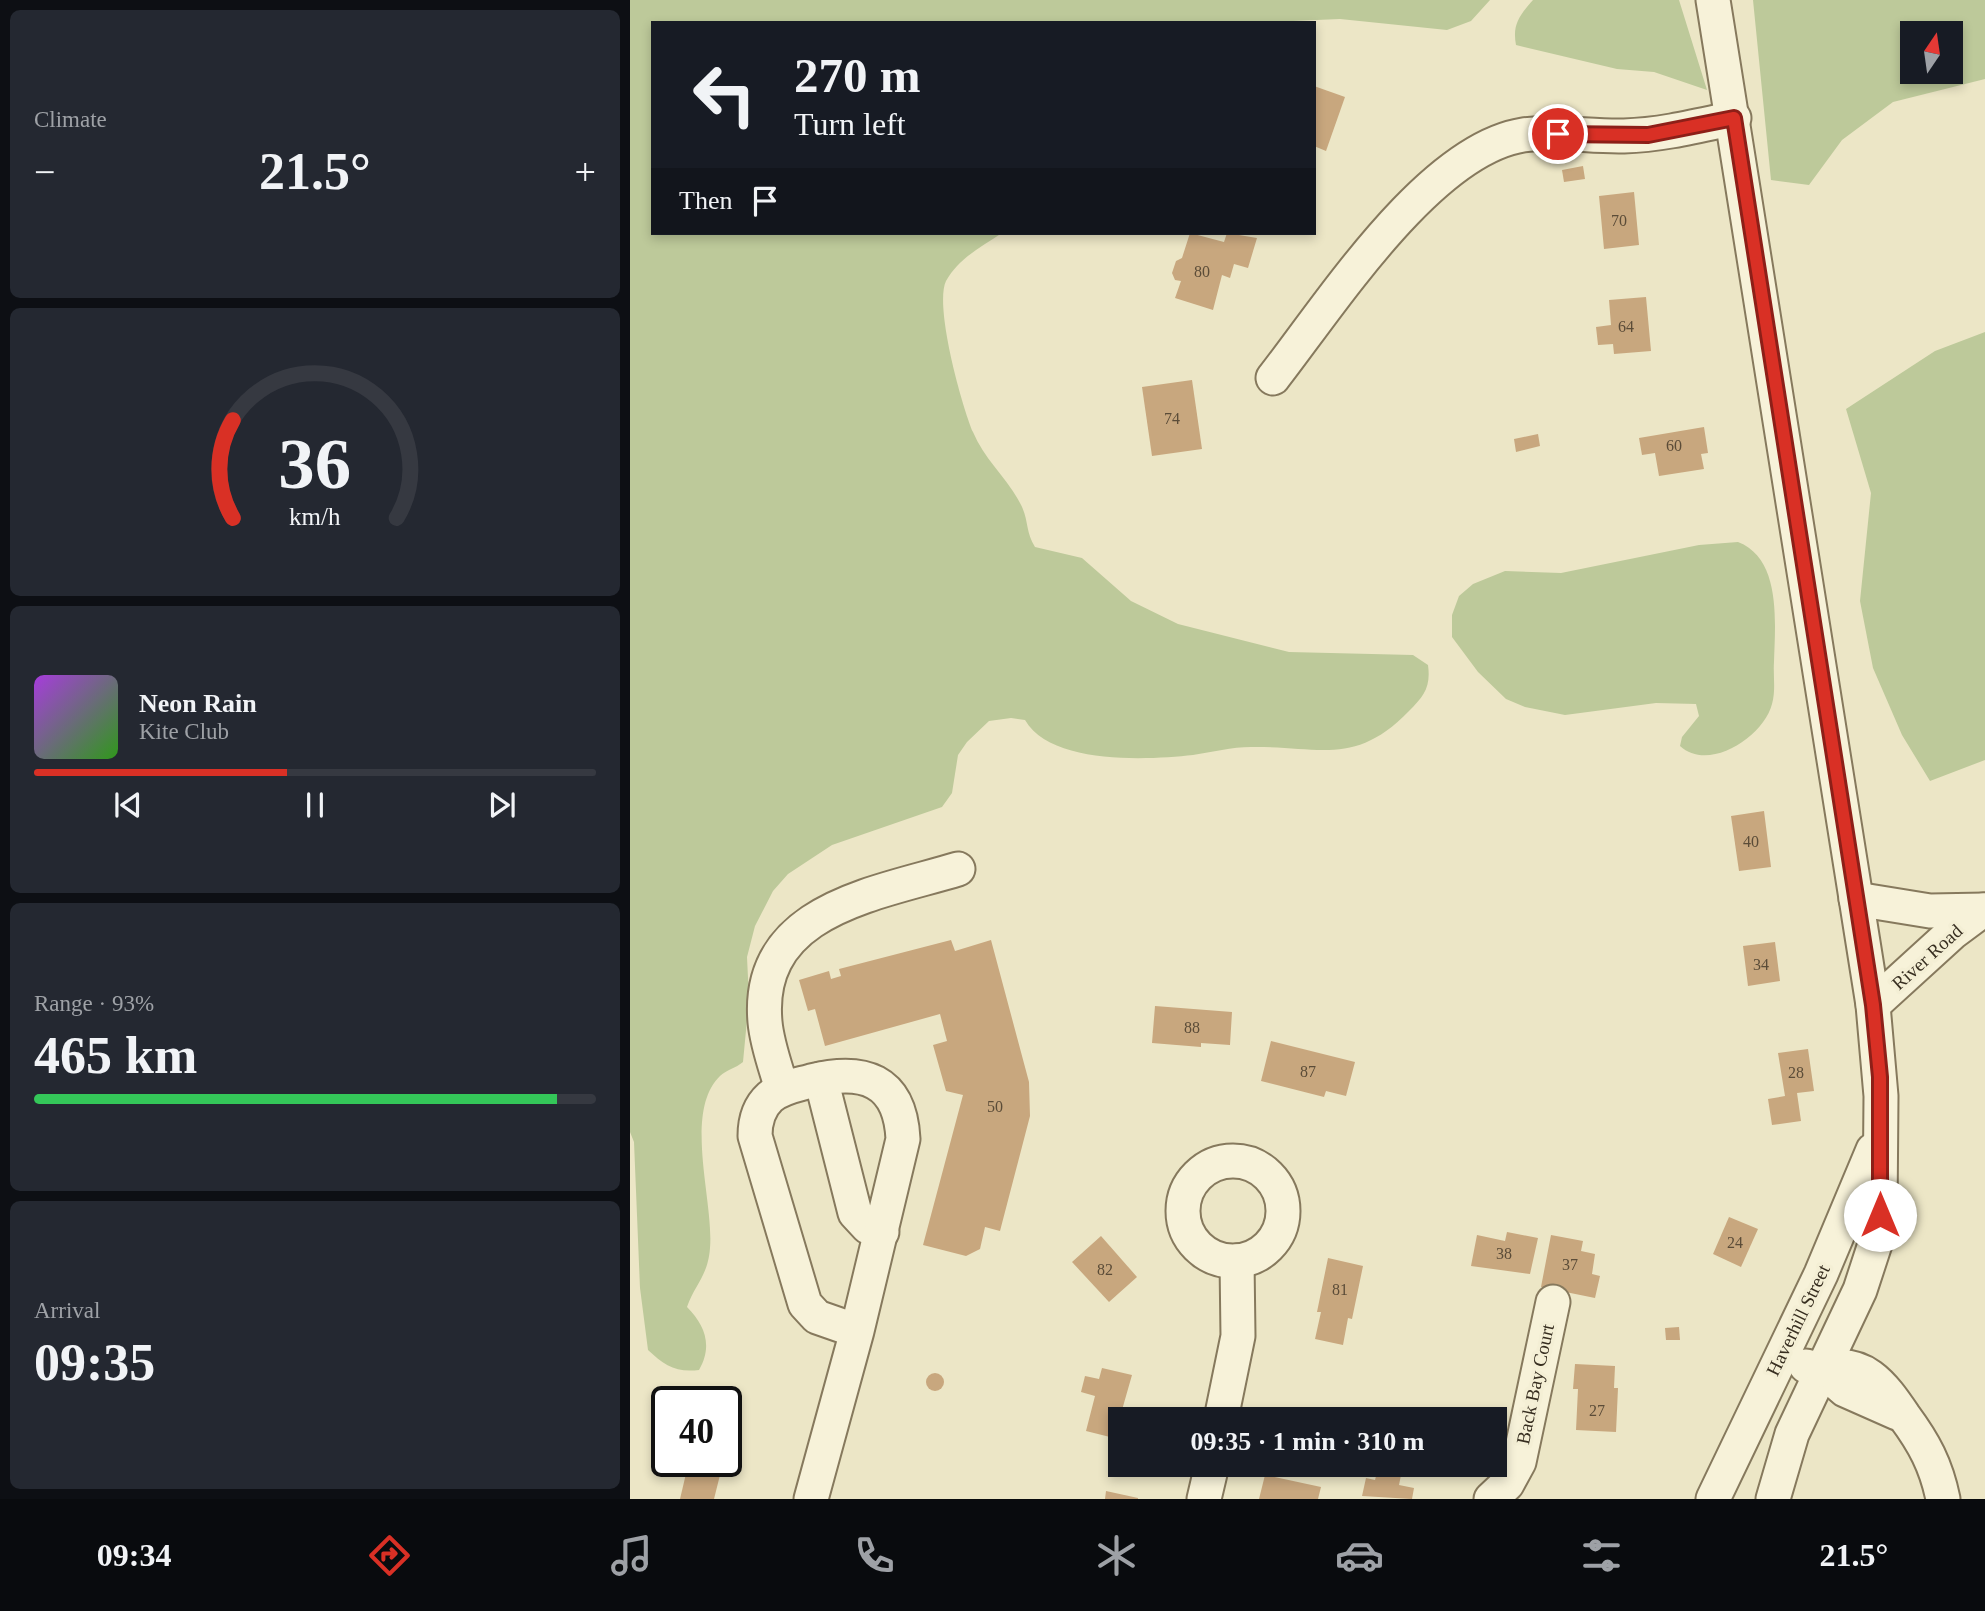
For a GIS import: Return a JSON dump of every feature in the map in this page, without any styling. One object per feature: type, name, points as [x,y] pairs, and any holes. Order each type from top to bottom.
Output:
[{"type":"street","name":"Haverhill Street","points":[[1713,0],[1734,118],[1873,1005],[1880,1077],[1878,1138],[1881,1189],[1876,1241],[1860,1290],[1792,1434],[1773,1499]]},
{"type":"street","points":[[1273,378],[1360,266],[1418,199],[1445,174],[1479,150],[1525,135],[1648,135],[1734,118]]},
{"type":"street","points":[[782,1089],[768,1042],[764,1008],[770,974],[786,944],[798,931],[826,911],[958,869]]},
{"type":"street","name":"River Road","points":[[1856,900],[1930,911],[1984,910]]},
{"type":"street","name":"River Road","points":[[1873,1005],[1952,933],[1984,910]]},
{"type":"street","points":[[811,1499],[858,1331],[903,1139],[894,1101],[881,1086],[864,1077],[821,1079],[782,1089],[770,1097],[761,1108],[755,1136],[803,1300],[817,1317],[858,1331]]},
{"type":"street","points":[[821,1079],[855,1213],[868,1227],[881,1232]]},
{"type":"street","name":"Haverhill Street","points":[[1713,1499],[1851,1207],[1878,1138]]},
{"type":"street","points":[[1223,1407],[1238,1336],[1237,1261]]},
{"type":"street","name":"Back Bay Court","points":[[1491,1499],[1507,1484],[1518,1462],[1553,1302]]},
{"type":"street","points":[[1780,1358],[1822,1370],[1838,1365],[1863,1372],[1889,1392],[1928,1450],[1943,1499]]},
{"type":"street","points":[[1205,1499],[1210,1477]]},
{"type":"green space","points":[[630,0],[1490,0],[1471,21],[1447,30],[1340,19],[651,21],[651,235],[999,235],[957,266],[946,281],[943,294],[946,333],[962,401],[973,432],[983,451],[1020,503],[1035,547],[1082,558],[1131,601],[1178,624],[1289,652],[1413,655],[1428,665],[1429,673],[1422,696],[1389,729],[1353,747],[1335,750],[1251,747],[1174,757],[1102,756],[1056,745],[1038,735],[1025,720],[1011,718],[989,721],[967,742],[958,755],[952,793],[942,807],[832,845],[788,874],[773,891],[755,926],[747,957],[749,999],[743,1062],[720,1076],[709,1092],[703,1111],[703,1158],[710,1248],[704,1273],[687,1307],[705,1336],[706,1353],[699,1370],[671,1367],[648,1350],[640,1288],[634,1142],[630,1132]]},
{"type":"green space","points":[[1533,0],[1679,0],[1707,90],[1654,72],[1617,69],[1516,45],[1515,31],[1518,20]]},
{"type":"green space","points":[[1753,0],[1985,0],[1985,79],[1893,102],[1842,140],[1809,185],[1771,180]]},
{"type":"green space","points":[[1985,332],[1985,760],[1930,781],[1902,735],[1873,668],[1860,601],[1871,493],[1846,409],[1935,351]]},
{"type":"green space","points":[[1738,542],[1752,550],[1769,577],[1775,612],[1774,694],[1767,716],[1758,728],[1734,747],[1720,753],[1692,753],[1680,746],[1682,737],[1699,716],[1696,704],[1656,703],[1565,715],[1525,707],[1506,699],[1478,672],[1452,637],[1452,615],[1459,596],[1473,584],[1505,571],[1561,573],[1699,545]]},
{"type":"building","points":[[1316,87],[1345,97],[1326,151],[1316,147]]},
{"type":"building","points":[[1583,166],[1585,179],[1564,182],[1562,170]]},
{"type":"building","points":[[1634,192],[1639,245],[1604,249],[1599,196]]},
{"type":"building","points":[[1189,235],[1224,242],[1226,235],[1257,238],[1248,268],[1234,264],[1230,278],[1222,275],[1213,310],[1175,298],[1181,281],[1175,280],[1172,273],[1176,261],[1182,258]]},
{"type":"building","points":[[1646,297],[1651,351],[1614,354],[1613,344],[1598,345],[1596,327],[1611,325],[1609,300]]},
{"type":"building","points":[[1192,380],[1202,449],[1152,456],[1142,387]]},
{"type":"building","points":[[1704,427],[1708,453],[1701,454],[1704,469],[1659,476],[1655,453],[1642,455],[1639,438]]},
{"type":"building","points":[[1538,434],[1540,446],[1516,452],[1514,439]]},
{"type":"building","points":[[1764,811],[1771,867],[1739,871],[1731,816]]},
{"type":"building","points":[[951,940],[955,951],[991,940],[1029,1082],[1030,1116],[1000,1231],[985,1227],[980,1249],[966,1256],[923,1245],[963,1095],[946,1091],[933,1045],[947,1041],[940,1014],[825,1046],[815,1009],[808,1011],[799,980],[829,971],[831,979],[841,976],[839,969]]},
{"type":"building","points":[[1775,942],[1780,981],[1748,986],[1743,946]]},
{"type":"building","points":[[1155,1006],[1232,1012],[1230,1045],[1201,1043],[1201,1047],[1152,1043]]},
{"type":"building","points":[[1271,1041],[1355,1062],[1346,1096],[1326,1091],[1324,1097],[1261,1081]]},
{"type":"building","points":[[1808,1049],[1814,1091],[1797,1093],[1801,1121],[1772,1125],[1768,1099],[1785,1096],[1778,1053]]},
{"type":"building","points":[[1729,1217],[1758,1229],[1741,1267],[1713,1254]]},
{"type":"building","points":[[1507,1232],[1538,1238],[1530,1274],[1471,1266],[1477,1235],[1505,1241]]},
{"type":"building","points":[[1551,1235],[1583,1241],[1581,1251],[1595,1254],[1592,1274],[1600,1276],[1595,1298],[1541,1287]]},
{"type":"building","points":[[1101,1236],[1137,1277],[1109,1302],[1072,1262]]},
{"type":"building","points":[[1328,1258],[1363,1266],[1352,1319],[1348,1318],[1343,1345],[1315,1339],[1321,1312],[1317,1312]]},
{"type":"building","points":[[1679,1327],[1680,1340],[1666,1340],[1665,1328]]},
{"type":"building","points":[[1575,1364],[1615,1366],[1614,1388],[1618,1388],[1616,1432],[1576,1430],[1578,1389],[1573,1389]]},
{"type":"building","points":[[1102,1368],[1132,1375],[1123,1407],[1108,1407],[1108,1436],[1086,1431],[1095,1396],[1081,1392],[1085,1376],[1099,1379]]},
{"type":"building","points":[[931,1373],[939,1373],[944,1382],[942,1389],[931,1391],[926,1386],[926,1378]]},
{"type":"building","points":[[685,1477],[720,1477],[714,1499],[680,1499]]},
{"type":"building","points":[[1264,1477],[1321,1487],[1318,1499],[1259,1499]]},
{"type":"building","points":[[1376,1477],[1401,1477],[1399,1485],[1414,1488],[1412,1499],[1362,1496],[1366,1478],[1375,1480]]},
{"type":"building","points":[[1106,1491],[1138,1498],[1138,1499],[1105,1499]]},
{"type":"route","points":[[1558,134],[1648,135],[1734,118],[1873,1005],[1880,1077],[1880,1215]]}]
